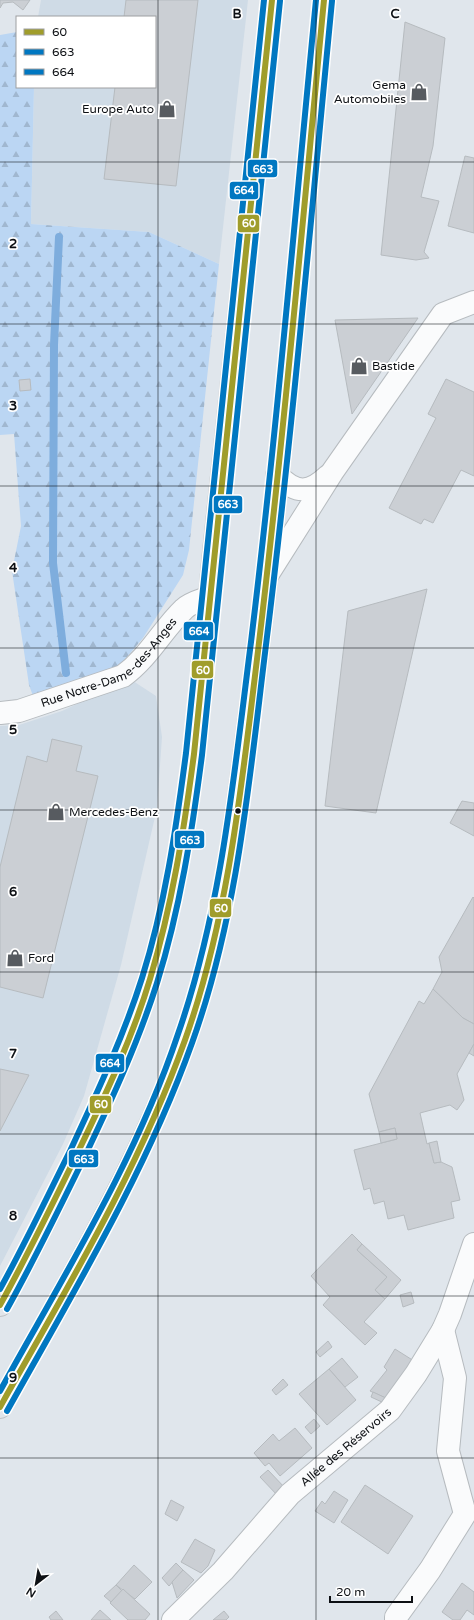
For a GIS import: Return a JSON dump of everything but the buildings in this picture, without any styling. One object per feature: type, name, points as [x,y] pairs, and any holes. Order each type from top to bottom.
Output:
[{"type":"main road","points":[[0,1305],[23,1264],[97,1112],[130,1034],[157,956],[169,906],[185,818],[203,678],[210,597],[272,0]]},
{"type":"main road","points":[[0,1407],[116,1196],[159,1104],[185,1038],[217,923],[236,810],[268,574],[324,0]]},
{"type":"street","points":[[268,574],[333,471],[443,314],[474,302]]},
{"type":"street","points":[[277,475],[286,484],[303,490],[316,486],[333,471]]},
{"type":"street","name":"Rue Notre-Dame-des-Anges","points":[[0,713],[19,711],[123,676],[146,656],[185,607],[210,597]]},
{"type":"street","name":"Allée des Réservoirs","points":[[174,1620],[223,1571],[290,1494],[390,1410],[416,1374],[443,1330],[474,1244]]},
{"type":"street","points":[[396,1620],[396,1617],[430,1570],[465,1514],[448,1451],[455,1378],[443,1330]]},
{"type":"shaded area","points":[[41,0],[248,0],[219,264],[149,232],[31,224],[34,88],[156,88],[156,16],[38,16]]},
{"type":"shaded area","points":[[130,679],[156,696],[162,737],[157,808],[121,965],[84,1096],[63,1144],[0,1266],[0,726],[19,725],[62,711]]},
{"type":"green space","points":[[16,32],[16,88],[34,88],[31,224],[149,232],[219,264],[189,550],[183,575],[143,638],[121,664],[110,671],[33,696],[29,685],[12,571],[21,526],[14,434],[0,435],[0,35]]},
{"type":"waterway","points":[[59,237],[54,345],[53,563],[66,673]]},
{"type":"transit line","name":"664","points":[[0,1289],[70,1151],[118,1044],[142,978],[157,923],[169,867],[186,753],[264,0]]},
{"type":"transit line","name":"60","points":[[0,1305],[78,1152],[126,1045],[150,979],[171,896],[186,811],[194,754],[272,0]]},
{"type":"transit line","name":"664","points":[[0,1391],[97,1216],[141,1127],[161,1081],[178,1034],[206,938],[225,840],[251,642],[277,402],[316,0]]},
{"type":"transit line","name":"60","points":[[0,1407],[76,1273],[146,1135],[167,1088],[185,1040],[213,945],[232,848],[258,651],[285,407],[324,0]]},
{"type":"transit line","name":"663","points":[[7,1309],[66,1194],[124,1071],[150,1005],[165,955],[179,899],[194,813],[202,755],[280,1]]},
{"type":"transit line","name":"663","points":[[7,1411],[83,1276],[153,1138],[174,1091],[192,1043],[220,948],[231,899],[247,801],[275,572],[301,327],[332,1]]},
{"type":"place","name":"Gema Automobiles","points":[[419,92]]},
{"type":"place","name":"Europe Auto","points":[[167,109]]},
{"type":"place","name":"Bastide","points":[[359,366]]},
{"type":"place","name":"Mercedes-Benz","points":[[56,812]]},
{"type":"place","name":"Ford","points":[[15,958]]}]
